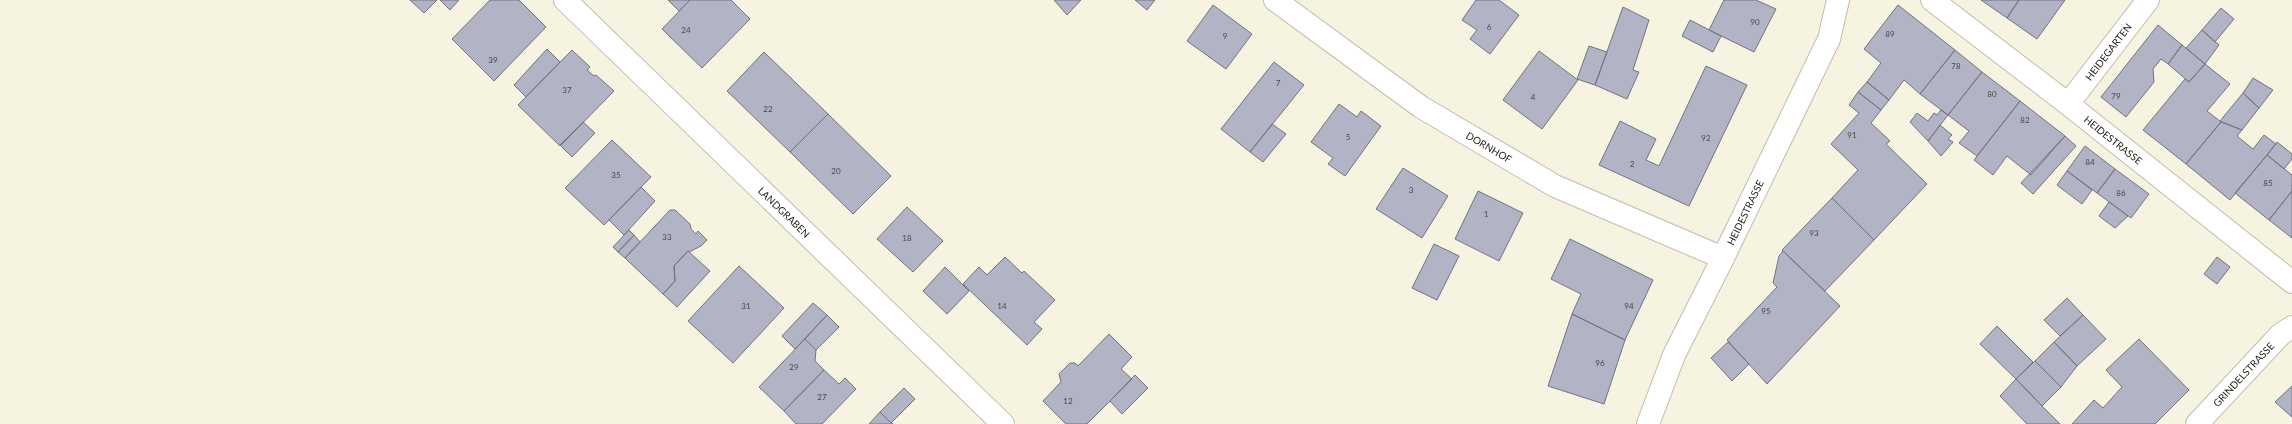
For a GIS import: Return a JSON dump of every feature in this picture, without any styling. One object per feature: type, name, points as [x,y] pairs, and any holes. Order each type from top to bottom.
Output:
[{"type":"street","name":"LANDGRABEN","points":[[565,0],[1003,424]]},
{"type":"street","name":"DORNHOF","points":[[1274,0],[1421,107],[1555,186],[1724,258]]},
{"type":"street","name":"HEIDESTRASSE","points":[[1648,424],[1674,355],[1724,258],[1829,39],[1838,0]]},
{"type":"street","name":"HEIDESTRASSE","points":[[1932,0],[2068,104],[2292,282]]},
{"type":"street","name":"HEIDEGARTEN","points":[[2068,104],[2148,0]]},
{"type":"street","name":"GRINDELSTRASSE","points":[[2197,424],[2281,334],[2292,327]]},
{"type":"building","points":[[410,0],[437,0],[424,13]]},
{"type":"building","points":[[440,0],[459,0],[450,10]]},
{"type":"building","points":[[490,0],[519,0],[546,27],[494,81],[452,39]]},
{"type":"building","points":[[668,0],[690,0],[679,11]]},
{"type":"building","points":[[690,0],[731,0],[750,19],[702,68],[662,29]]},
{"type":"building","points":[[1054,0],[1081,0],[1067,15]]},
{"type":"building","points":[[1135,0],[1155,0],[1147,10]]},
{"type":"building","points":[[1476,0],[1499,0],[1519,15],[1490,54],[1470,39],[1477,30],[1462,20]]},
{"type":"building","points":[[1724,0],[1756,0],[1776,9],[1754,52],[1709,30]]},
{"type":"building","points":[[1981,0],[2019,0],[2007,18]]},
{"type":"building","points":[[2019,0],[2065,0],[2037,39],[2007,18]]},
{"type":"building","points":[[1213,5],[1252,34],[1226,69],[1187,41]]},
{"type":"building","points":[[1898,5],[1955,50],[1920,94],[1904,80],[1889,100],[1867,82],[1881,63],[1864,49]]},
{"type":"building","points":[[1623,7],[1649,20],[1633,70],[1639,72],[1627,99],[1595,85]]},
{"type":"building","points":[[2221,8],[2234,19],[2215,42],[2202,30]]},
{"type":"building","points":[[1690,20],[1721,36],[1713,52],[1682,36]]},
{"type":"building","points":[[2158,25],[2182,45],[2168,64],[2161,59],[2153,69],[2154,82],[2126,117],[2101,97]]},
{"type":"building","points":[[2202,30],[2219,45],[2205,64],[2186,48]]},
{"type":"building","points":[[2182,45],[2205,64],[2189,82],[2168,64]]},
{"type":"building","points":[[1589,46],[1607,52],[1595,85],[1577,79]]},
{"type":"building","points":[[547,49],[560,62],[526,97],[514,85]]},
{"type":"building","points":[[572,50],[590,67],[587,70],[594,76],[596,75],[614,91],[560,146],[518,105]]},
{"type":"building","points":[[1955,50],[1982,72],[1948,115],[1920,94]]},
{"type":"building","points":[[1539,51],[1578,80],[1542,129],[1503,100]]},
{"type":"building","points":[[764,52],[828,114],[790,152],[727,91]]},
{"type":"building","points":[[1274,62],[1304,85],[1250,152],[1221,129]]},
{"type":"building","points":[[2205,64],[2230,84],[2207,111],[2221,122],[2186,164],[2143,130],[2185,79],[2189,82]]},
{"type":"building","points":[[1706,66],[1747,85],[1689,206],[1599,165],[1620,121],[1656,139],[1646,160],[1659,166]]},
{"type":"building","points":[[1982,72],[2020,101],[1977,156],[1959,143],[1969,131],[1948,115]]},
{"type":"building","points":[[2253,78],[2273,90],[2259,108],[2243,93]]},
{"type":"building","points":[[1867,82],[1889,100],[1881,110],[1858,92]]},
{"type":"building","points":[[1858,92],[1881,110],[1871,123],[1890,141],[1886,144],[1927,184],[1874,240],[1832,198],[1858,170],[1831,144],[1859,113],[1849,105]]},
{"type":"building","points":[[2243,93],[2259,108],[2242,130],[2220,121]]},
{"type":"building","points":[[2020,101],[2065,136],[2031,175],[2007,156],[1993,175],[1974,160]]},
{"type":"building","points":[[1339,104],[1357,117],[1361,111],[1381,126],[1345,176],[1328,164],[1333,158],[1311,142]]},
{"type":"building","points":[[1941,110],[1948,115],[1928,141],[1910,122],[1917,113],[1928,121],[1934,113],[1937,115]]},
{"type":"building","points":[[828,114],[891,176],[853,214],[790,152]]},
{"type":"building","points":[[583,122],[595,133],[572,157],[560,145]]},
{"type":"building","points":[[2221,122],[2242,130],[2237,136],[2253,149],[2264,135],[2276,144],[2230,200],[2186,164]]},
{"type":"building","points":[[1272,124],[1286,134],[1263,162],[1250,152]]},
{"type":"building","points":[[1940,125],[1952,135],[1948,139],[1953,142],[1941,156],[1928,141]]},
{"type":"building","points":[[2065,136],[2076,146],[2033,194],[2021,183]]},
{"type":"building","points":[[612,140],[651,177],[604,225],[565,188]]},
{"type":"building","points":[[2277,142],[2292,154],[2292,159],[2284,169],[2267,155]]},
{"type":"building","points":[[2085,146],[2115,169],[2097,193],[2067,171]]},
{"type":"building","points":[[2267,155],[2292,175],[2292,191],[2269,220],[2235,193]]},
{"type":"building","points":[[1403,168],[1448,196],[1422,238],[1376,209]]},
{"type":"building","points":[[2115,169],[2149,194],[2131,218],[2097,193]]},
{"type":"building","points":[[2067,171],[2092,190],[2082,204],[2057,185]]},
{"type":"building","points":[[641,187],[655,201],[624,235],[609,220]]},
{"type":"building","points":[[1478,191],[1523,213],[1499,261],[1455,239]]},
{"type":"building","points":[[2292,191],[2292,238],[2269,220]]},
{"type":"building","points":[[1832,198],[1874,240],[1825,291],[1782,250]]},
{"type":"building","points":[[2109,202],[2128,216],[2115,228],[2099,216]]},
{"type":"building","points":[[907,207],[943,241],[913,272],[877,239]]},
{"type":"building","points":[[670,210],[675,210],[690,224],[691,229],[696,234],[698,231],[707,240],[701,246],[689,252],[688,251],[674,266],[675,281],[663,294],[625,258]]},
{"type":"building","points":[[629,230],[634,235],[618,252],[613,247]]},
{"type":"building","points":[[634,235],[640,242],[625,258],[618,252]]},
{"type":"building","points":[[1570,239],[1653,280],[1625,340],[1572,314],[1581,294],[1551,279]]},
{"type":"building","points":[[1434,244],[1459,256],[1437,300],[1412,288]]},
{"type":"building","points":[[688,251],[710,271],[677,307],[663,294],[675,281],[674,266]]},
{"type":"building","points":[[1783,251],[1840,306],[1767,384],[1727,340],[1777,287],[1773,283],[1779,256]]},
{"type":"building","points":[[1005,257],[1022,273],[1024,271],[1055,300],[1034,322],[1042,329],[1027,345],[963,284],[979,267],[987,275]]},
{"type":"building","points":[[2217,257],[2230,267],[2217,284],[2204,274]]},
{"type":"building","points":[[739,266],[784,308],[733,363],[688,321]]},
{"type":"building","points":[[945,267],[969,291],[947,314],[923,291]]},
{"type":"building","points":[[2067,298],[2083,315],[2060,336],[2044,320]]},
{"type":"building","points":[[813,303],[827,315],[795,349],[782,336]]},
{"type":"building","points":[[1572,314],[1625,340],[1604,404],[1548,386]]},
{"type":"building","points":[[827,315],[839,327],[816,350],[805,339]]},
{"type":"building","points":[[2083,315],[2106,339],[2077,366],[2054,342]]},
{"type":"building","points":[[1997,326],[2033,362],[2016,379],[1980,344]]},
{"type":"building","points":[[1109,334],[1132,357],[1121,369],[1132,379],[1087,424],[1066,424],[1043,401],[1061,382],[1059,374],[1070,363],[1075,363],[1078,366]]},
{"type":"building","points":[[805,339],[816,350],[815,361],[824,370],[784,411],[759,387]]},
{"type":"building","points":[[2139,339],[2189,390],[2155,424],[2072,424],[2094,400],[2103,408],[2122,387],[2106,370]]},
{"type":"building","points":[[1728,342],[1749,364],[1732,381],[1711,358]]},
{"type":"building","points":[[2054,342],[2077,366],[2061,387],[2035,361]]},
{"type":"building","points":[[2035,361],[2061,387],[2042,406],[2016,379]]},
{"type":"building","points":[[824,370],[839,384],[845,378],[856,389],[822,424],[796,424],[784,411]]},
{"type":"building","points":[[1135,375],[1148,388],[1122,414],[1110,401]]},
{"type":"building","points":[[2016,379],[2060,424],[2027,424],[2000,396]]},
{"type":"building","points":[[2292,386],[2292,417],[2275,402]]},
{"type":"building","points":[[904,388],[915,399],[891,423],[880,412]]},
{"type":"building","points":[[880,412],[891,423],[893,424],[869,424]]}]
